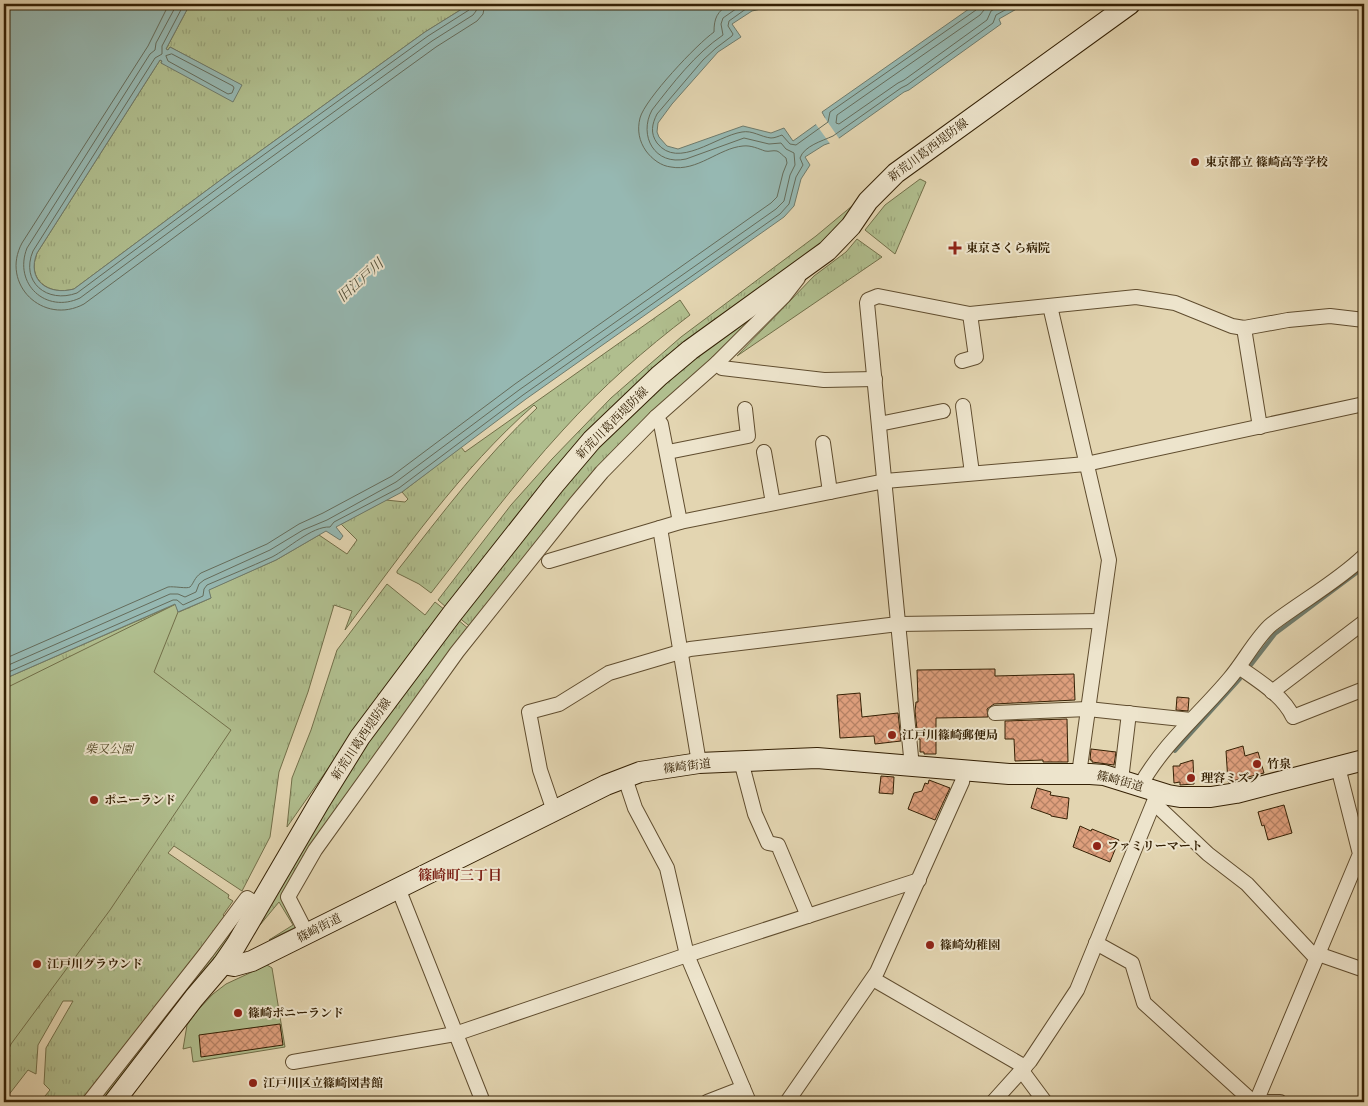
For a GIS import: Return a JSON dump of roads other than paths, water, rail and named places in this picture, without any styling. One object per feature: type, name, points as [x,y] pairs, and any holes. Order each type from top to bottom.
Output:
[{"type":"main road","name":"新荒川葛西堤防線","points":[[223,964],[260,906],[318,803],[360,737],[452,614],[592,440],[659,376],[690,350],[745,309],[810,265],[839,240],[868,201],[891,177],[1130,4]]},
{"type":"main road","name":"篠崎街道","points":[[223,964],[234,966],[252,961],[554,812],[640,772],[699,763],[818,758],[1009,774],[1104,775],[1143,790],[1180,797],[1212,797],[1236,793],[1364,760]]},
{"type":"main road","points":[[114,1102],[194,998],[223,964]]},
{"type":"street","points":[[307,934],[288,897],[315,850],[476,627],[602,472],[656,417],[717,363],[784,296],[810,265]]},
{"type":"street","points":[[912,767],[867,303],[871,298],[878,296],[970,314],[1136,297],[1175,302],[1232,326],[1244,328],[1288,320],[1330,316],[1364,320]]},
{"type":"street","points":[[1050,306],[1108,560],[1079,774]]},
{"type":"street","points":[[962,361],[976,357],[970,314]]},
{"type":"street","points":[[1244,328],[1260,427]]},
{"type":"street","points":[[717,363],[722,368],[824,380],[875,379]]},
{"type":"street","points":[[548,561],[680,522],[885,481],[1086,464],[1364,404]]},
{"type":"street","points":[[964,406],[972,473]]},
{"type":"street","points":[[668,452],[748,436],[745,408]]},
{"type":"street","points":[[879,424],[943,411]]},
{"type":"street","points":[[656,417],[661,424],[668,452],[680,522]]},
{"type":"street","points":[[823,443],[830,492]]},
{"type":"street","points":[[764,452],[773,504]]},
{"type":"street","points":[[660,528],[682,651],[699,763]]},
{"type":"street","points":[[993,1102],[1023,1069],[1077,990],[1096,943],[1149,769],[1230,678],[1270,626],[1364,556]]},
{"type":"street","points":[[554,812],[540,770],[529,712],[559,704],[609,673],[682,651],[898,624],[1100,621]]},
{"type":"street","points":[[1272,692],[1364,622]]},
{"type":"street","points":[[1239,666],[1272,692],[1290,710],[1293,716],[1364,689]]},
{"type":"street","points":[[995,712],[1088,709],[1191,720]]},
{"type":"street","points":[[1129,713],[1143,790],[1208,854],[1247,884],[1317,956],[1364,970]]},
{"type":"street","points":[[741,761],[755,814],[768,843],[778,845],[808,916]]},
{"type":"street","points":[[1096,943],[1132,964],[1144,1002],[1255,1102],[1362,853],[1338,767]]},
{"type":"street","points":[[787,1102],[877,972],[962,782],[964,771]]},
{"type":"street","points":[[625,778],[635,808],[667,868],[687,955],[749,1102]]},
{"type":"street","points":[[293,1062],[455,1034],[687,955],[919,880]]},
{"type":"street","points":[[398,888],[483,1102]]},
{"type":"street","points":[[89,1102],[247,898],[260,906]]},
{"type":"street","points":[[872,979],[1023,1069],[1045,1102]]},
{"type":"street","points":[[707,1102],[743,1088]]},
{"type":"street","points":[[1262,1102],[1280,1102]]},
{"type":"water","name":"旧江戸川","points":[[4,4],[190,4],[166,49],[168,50],[170,47],[242,85],[233,102],[161,63],[162,61],[160,60],[37,253],[34,271],[37,278],[48,288],[64,291],[74,289],[425,32],[470,4],[783,4],[752,11],[732,24],[741,37],[718,52],[672,104],[658,123],[657,132],[659,137],[667,146],[678,149],[743,126],[771,133],[784,128],[793,141],[825,118],[822,112],[976,4],[1037,4],[1020,7],[999,19],[1001,24],[909,90],[835,141],[824,145],[805,157],[810,165],[801,179],[794,206],[784,217],[526,399],[402,492],[336,527],[343,536],[340,540],[326,531],[276,560],[209,590],[211,598],[178,612],[175,604],[4,679]]},
{"type":"waterway","points":[[1251,665],[1275,634],[1358,572]]},
{"type":"waterway","points":[[1175,751],[1240,679]]},
{"type":"place","name":"東京都立 篠崎高等学校","points":[[1195,162]]},
{"type":"place","name":"東京さくら病院","points":[[955,248]]},
{"type":"place","name":"江戸川篠崎郵便局","points":[[892,735]]},
{"type":"place","name":"竹泉","points":[[1257,764]]},
{"type":"place","name":"理容ミズノ","points":[[1191,778]]},
{"type":"place","name":"ポニーランド","points":[[94,800]]},
{"type":"place","name":"ファミリーマート","points":[[1097,846]]},
{"type":"place","name":"篠崎幼稚園","points":[[930,945]]},
{"type":"place","name":"江戸川グラウンド","points":[[37,964]]},
{"type":"place","name":"篠崎ポニーランド","points":[[238,1013]]},
{"type":"place","name":"江戸川区立篠崎図書館","points":[[253,1083]]},
{"type":"district","name":"篠崎町三丁目","points":[[460,875]]},
{"type":"park label","name":"柴又公園","points":[[109,749]]}]
